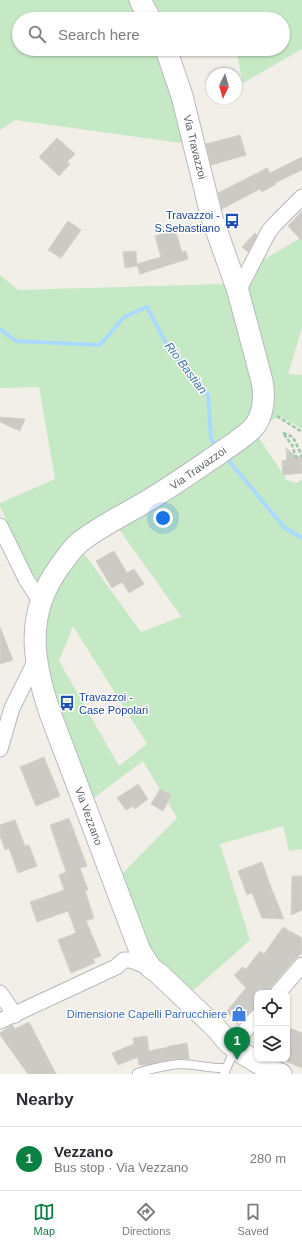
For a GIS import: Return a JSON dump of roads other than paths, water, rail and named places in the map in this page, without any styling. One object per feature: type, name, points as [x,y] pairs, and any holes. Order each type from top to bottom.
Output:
[{"type":"street","points":[[140,0],[146,12]]},
{"type":"street","name":"Via Travazzoi","points":[[40,601],[55,573],[79,543],[176,484],[253,429],[259,418],[264,394],[262,380],[238,291],[212,218],[182,96],[168,56]]},
{"type":"street","points":[[238,291],[269,231],[302,197]]},
{"type":"street","points":[[0,526],[26,579],[40,601]]},
{"type":"street","name":"Via Vezzano","points":[[40,601],[36,631],[36,660],[42,690],[125,913],[140,951],[151,968]]},
{"type":"street","name":"Via Vezzano","points":[[0,749],[12,708],[36,660]]},
{"type":"street","name":"Via Vezzano","points":[[0,1021],[16,1015],[116,967],[124,960],[132,960],[158,972],[232,1045],[270,1070],[282,1074]]},
{"type":"street","points":[[281,990],[302,965]]},
{"type":"street","points":[[0,993],[16,1015]]},
{"type":"street","points":[[232,1045],[254,1021]]},
{"type":"lane","points":[[137,1073],[179,1064],[216,1068],[225,1071],[232,1045]]},
{"type":"lane","points":[[195,1074],[196,1065]]},
{"type":"waterway","name":"Rio Bastian","points":[[0,329],[16,341],[100,345],[124,317],[147,307],[167,345],[208,394],[211,439],[218,448]]},
{"type":"waterway","name":"Rio Bastian","points":[[225,456],[284,527],[302,538]]},
{"type":"place","name":"Travazzoi - S.Sebastiano","points":[[232,221]]},
{"type":"place","name":"Travazzoi - Case Popolari","points":[[67,703]]},
{"type":"place","name":"Dimensione Capelli Parrucchiere","points":[[239,1014]]},
{"type":"place","name":"Vezzano","points":[[237,1060]]}]
